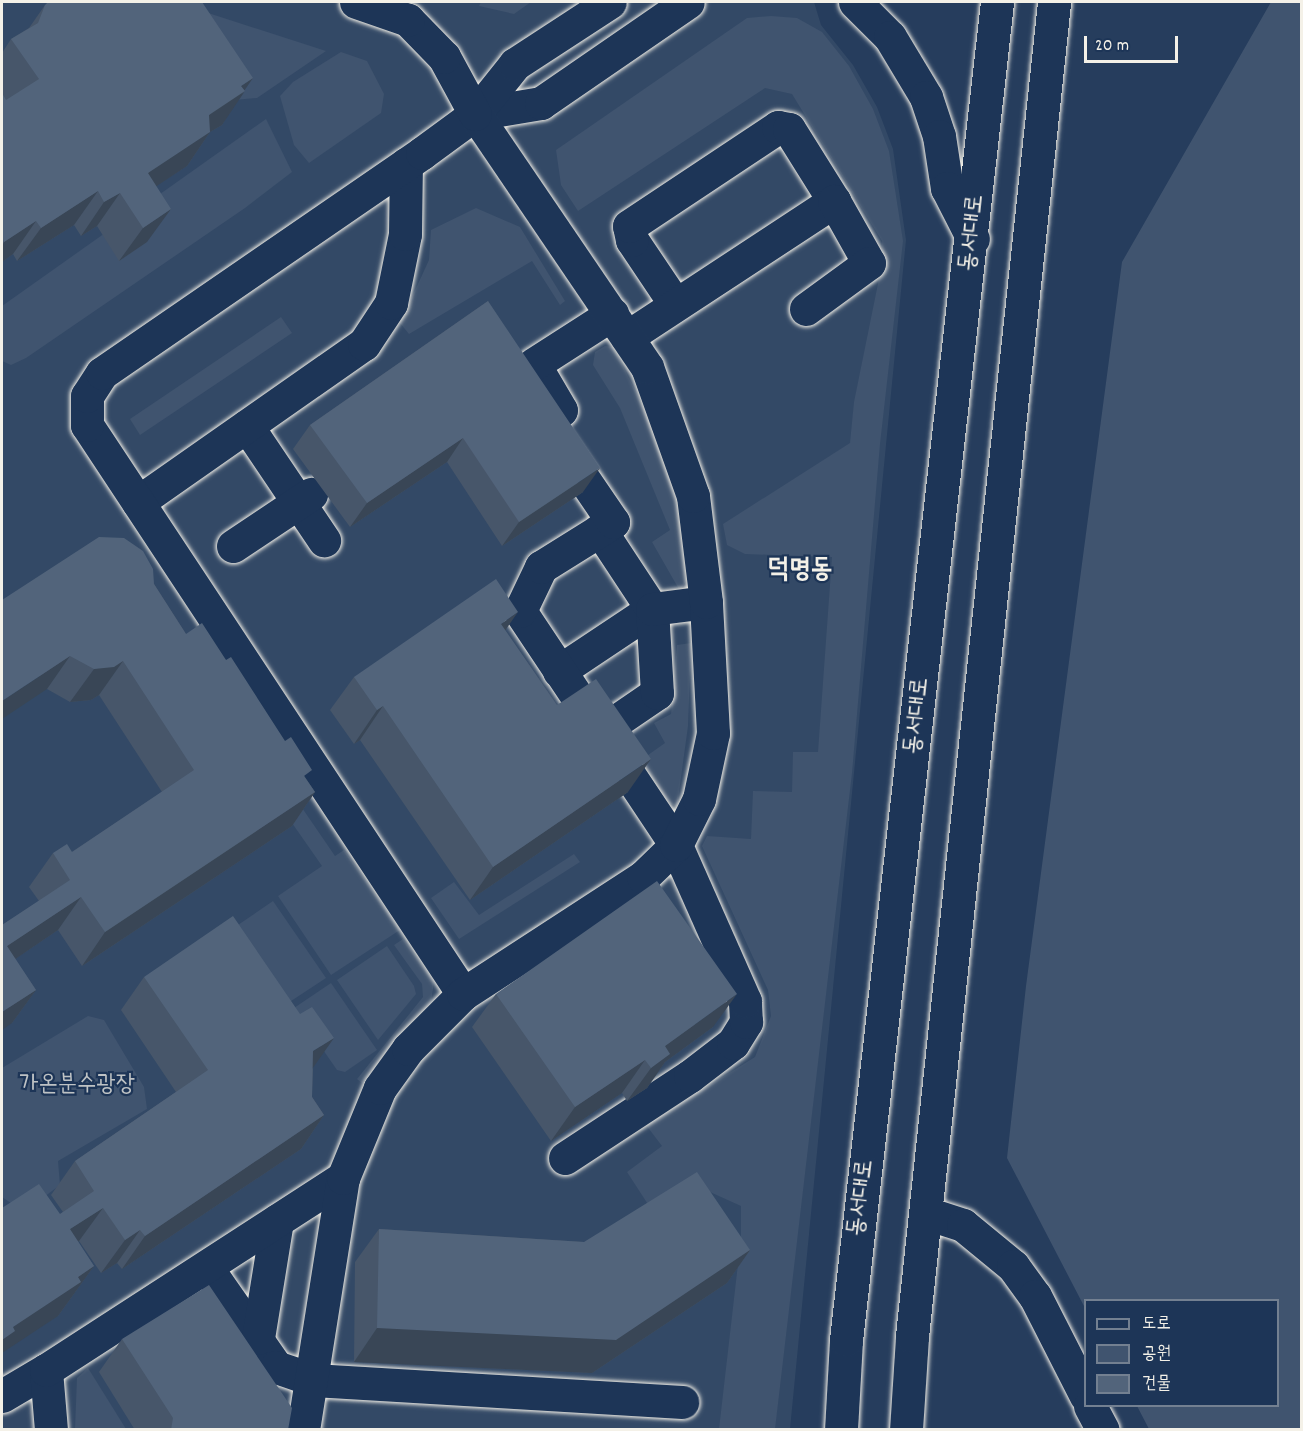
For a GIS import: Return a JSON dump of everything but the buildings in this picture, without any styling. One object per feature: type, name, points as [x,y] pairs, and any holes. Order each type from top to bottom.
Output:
[{"type":"street","points":[[303,1430],[343,1178],[380,1088],[408,1049],[464,994],[643,877],[676,845],[699,799],[713,733],[706,602],[693,496],[648,367],[475,114],[444,57],[408,20],[356,2]]},
{"type":"street","points":[[464,994],[87,425],[87,396],[102,373],[475,114],[515,64],[610,2]]},
{"type":"street","points":[[475,114],[541,102],[688,2]]},
{"type":"street","points":[[855,2],[890,37],[926,97],[939,136],[947,188],[973,239]]},
{"type":"street","name":"동서대로","points":[[841,1430],[846,1340],[973,239],[997,2]]},
{"type":"street","points":[[906,1430],[926,1214],[1054,2]]},
{"type":"street","points":[[675,304],[632,240],[629,226],[778,127],[789,129],[869,263],[806,309]]},
{"type":"street","points":[[138,502],[364,344],[391,303],[405,234],[406,164]]},
{"type":"street","points":[[565,1158],[707,1063],[733,1043],[746,1022],[745,1000],[676,845],[520,611],[541,567],[613,522],[544,421],[561,410],[534,364],[619,325],[675,304],[834,201]]},
{"type":"street","points":[[247,426],[305,498],[324,540]]},
{"type":"street","points":[[232,546],[305,498]]},
{"type":"street","points":[[600,530],[652,609],[657,693],[600,732]]},
{"type":"street","points":[[560,671],[652,609],[706,602]]},
{"type":"street","points":[[2,1396],[207,1268],[343,1178]]},
{"type":"street","points":[[926,1214],[963,1225],[1013,1266],[1035,1296],[1084,1392]]},
{"type":"street","points":[[258,1338],[277,1221]]},
{"type":"street","points":[[207,1268],[258,1338],[276,1367],[312,1380],[682,1402]]},
{"type":"street","points":[[46,1370],[51,1430]]},
{"type":"street","points":[[1091,1407],[1103,1430]]},
{"type":"shaded area","points":[[2,2],[814,2],[821,25],[853,65],[877,107],[893,149],[906,240],[790,1429],[2,1430]]},
{"type":"green space","points":[[481,2],[531,2],[514,14],[479,6]]},
{"type":"green space","points":[[1271,2],[1302,2],[1301,1429],[1149,1429],[1138,1407],[1279,1407],[1279,1299],[1084,1299],[1084,1306],[1007,1158],[1026,986],[1122,262]]},
{"type":"green space","points":[[199,10],[326,51],[257,98],[234,100]]},
{"type":"green space","points":[[771,16],[797,18],[822,32],[849,66],[873,109],[889,151],[903,241],[880,444],[852,773],[775,1429],[719,1429],[741,1238],[741,1206],[699,1187],[653,1212],[627,1172],[662,1146],[646,1125],[755,1057],[771,1016],[768,990],[702,846],[707,836],[751,839],[753,791],[792,792],[793,752],[818,752],[832,557],[745,554],[727,545],[723,524],[850,443],[854,402],[883,259],[882,241],[792,94],[765,88],[578,211],[561,185],[556,150],[747,18]]},
{"type":"green space","points":[[341,52],[367,61],[384,94],[381,113],[309,163],[294,145],[280,96],[293,82]]},
{"type":"green space","points":[[266,119],[292,172],[245,208],[26,358],[11,365],[2,361],[2,306]]},
{"type":"green space","points":[[476,208],[520,227],[565,301],[560,305],[532,261],[409,334],[400,323],[429,260],[431,230]]},
{"type":"green space","points":[[281,317],[292,333],[140,435],[130,419]]},
{"type":"green space","points":[[605,346],[613,347],[652,424],[680,495],[691,572],[680,591],[652,542],[670,530],[620,408],[593,365],[595,352]]},
{"type":"green space","points":[[691,643],[688,726],[677,807],[664,800],[641,760],[665,743],[654,723],[671,714],[677,645]]},
{"type":"green space","points":[[231,704],[335,856],[344,850],[400,930],[331,975],[278,896],[322,866],[216,714]]},
{"type":"green space","points":[[574,854],[580,862],[459,939],[431,898],[454,882],[479,915]]},
{"type":"green space","points":[[273,901],[326,978],[288,1003],[235,927]]},
{"type":"green space","points":[[403,939],[434,981],[431,1003],[362,1083],[357,1079],[423,997],[422,984],[394,945]]},
{"type":"green space","points":[[387,946],[414,986],[416,994],[378,1040],[337,980]]},
{"type":"green space","points":[[331,983],[377,1050],[345,1072],[337,1070],[294,1008]]},
{"type":"green space","name":"가온분수광장","points":[[88,1016],[104,1020],[144,1087],[147,1109],[58,1161],[60,1185],[24,1212],[2,1197],[2,1068]]},
{"type":"green space","points":[[88,1368],[126,1429],[75,1429],[77,1378]]},
{"type":"district","name":"덕명동","points":[[800,571]]}]
